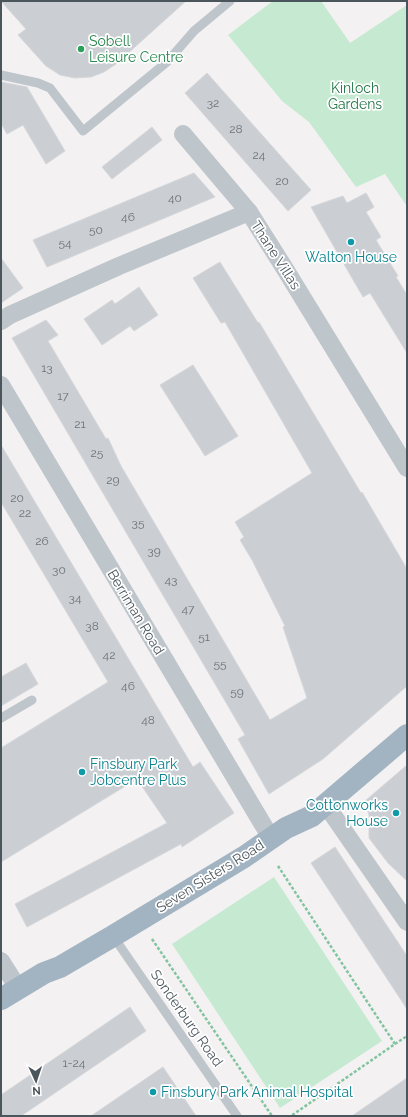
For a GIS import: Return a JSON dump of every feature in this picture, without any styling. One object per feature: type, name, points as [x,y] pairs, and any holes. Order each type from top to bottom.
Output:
[{"type":"highway","name":"Seven Sisters Road","points":[[9,994],[44,973],[60,967],[140,920],[244,857],[286,828],[312,816],[407,735]]},
{"type":"street","points":[[183,134],[248,212]]},
{"type":"street","name":"Thane Villas","points":[[1,321],[10,315],[248,212],[286,269],[407,468]]},
{"type":"street","name":"Berriman Road","points":[[1,385],[7,408],[271,838]]},
{"type":"street","points":[[326,805],[407,922]]},
{"type":"street","points":[[1,961],[9,994]]},
{"type":"lane","points":[[1,75],[38,83],[50,88],[83,131],[166,62],[194,31],[230,1]]},
{"type":"lane","points":[[1,718],[32,700]]},
{"type":"lane","name":"Sonderburg Road","points":[[113,936],[237,1116]]},
{"type":"path","points":[[278,866],[395,1044]]},
{"type":"path","points":[[140,920],[272,1116]]},
{"type":"path","points":[[291,1116],[407,1036]]},
{"type":"green space","name":"Kinloch Gardens","points":[[273,1],[321,1],[350,43],[407,5],[406,205],[385,174],[356,187],[309,122],[282,101],[228,35]]},
{"type":"green space","points":[[274,877],[382,1041],[280,1108],[172,944]]},
{"type":"building","name":"Sobell Leisure Centre","points":[[1,1],[186,1],[116,64],[104,72],[91,77],[75,78],[60,75],[46,66],[18,35],[26,29]]},
{"type":"building","points":[[207,73],[311,190],[288,211],[185,93]]},
{"type":"building","points":[[1,82],[27,87],[65,151],[46,164],[23,125],[7,134],[1,123]]},
{"type":"building","points":[[152,127],[162,140],[112,179],[102,167]]},
{"type":"building","points":[[194,173],[215,197],[47,267],[33,240]]},
{"type":"building","points":[[366,193],[374,207],[366,212],[381,237],[376,240],[398,276],[396,277],[407,295],[407,353],[370,293],[363,297],[311,207],[343,196],[347,203]]},
{"type":"building","points":[[1,258],[23,288],[1,303]]},
{"type":"building","points":[[220,262],[258,323],[259,322],[407,569],[407,686],[323,759],[269,794],[238,739],[245,735],[12,338],[46,320],[58,335],[48,341],[106,439],[108,438],[121,466],[270,720],[307,698],[283,627],[285,626],[252,560],[240,540],[244,537],[235,522],[312,473],[225,322],[221,323],[193,278]]},
{"type":"building","points":[[139,287],[158,315],[134,331],[130,326],[102,345],[84,319],[112,300],[115,304]]},
{"type":"building","points":[[193,365],[238,436],[205,456],[160,385]]},
{"type":"building","points":[[1,445],[193,767],[200,762],[234,813],[182,847],[181,844],[27,927],[15,904],[167,823],[137,779],[1,862],[1,748],[108,682],[1,502]]},
{"type":"building","points":[[26,663],[38,684],[1,706],[1,677]]},
{"type":"building","points":[[407,765],[407,881],[388,863],[369,838],[369,815],[365,801]]},
{"type":"building","points":[[335,847],[407,956],[407,1009],[311,863]]},
{"type":"building","points":[[130,1007],[146,1031],[21,1116],[1,1116],[1,1095]]},
{"type":"building","name":"Finsbury Park Animal Hospital","points":[[163,1067],[196,1116],[91,1116]]},
{"type":"building","points":[[407,1078],[407,1116],[352,1116]]},
{"type":"place","name":"Sobell Leisure Centre","points":[[81,49]]},
{"type":"place","name":"Walton House","points":[[351,242]]},
{"type":"place","name":"Finsbury Park Jobcentre Plus","points":[[82,772]]},
{"type":"place","name":"Cottonworks House","points":[[396,813]]},
{"type":"place","name":"Finsbury Park Animal Hospital","points":[[153,1092]]}]
